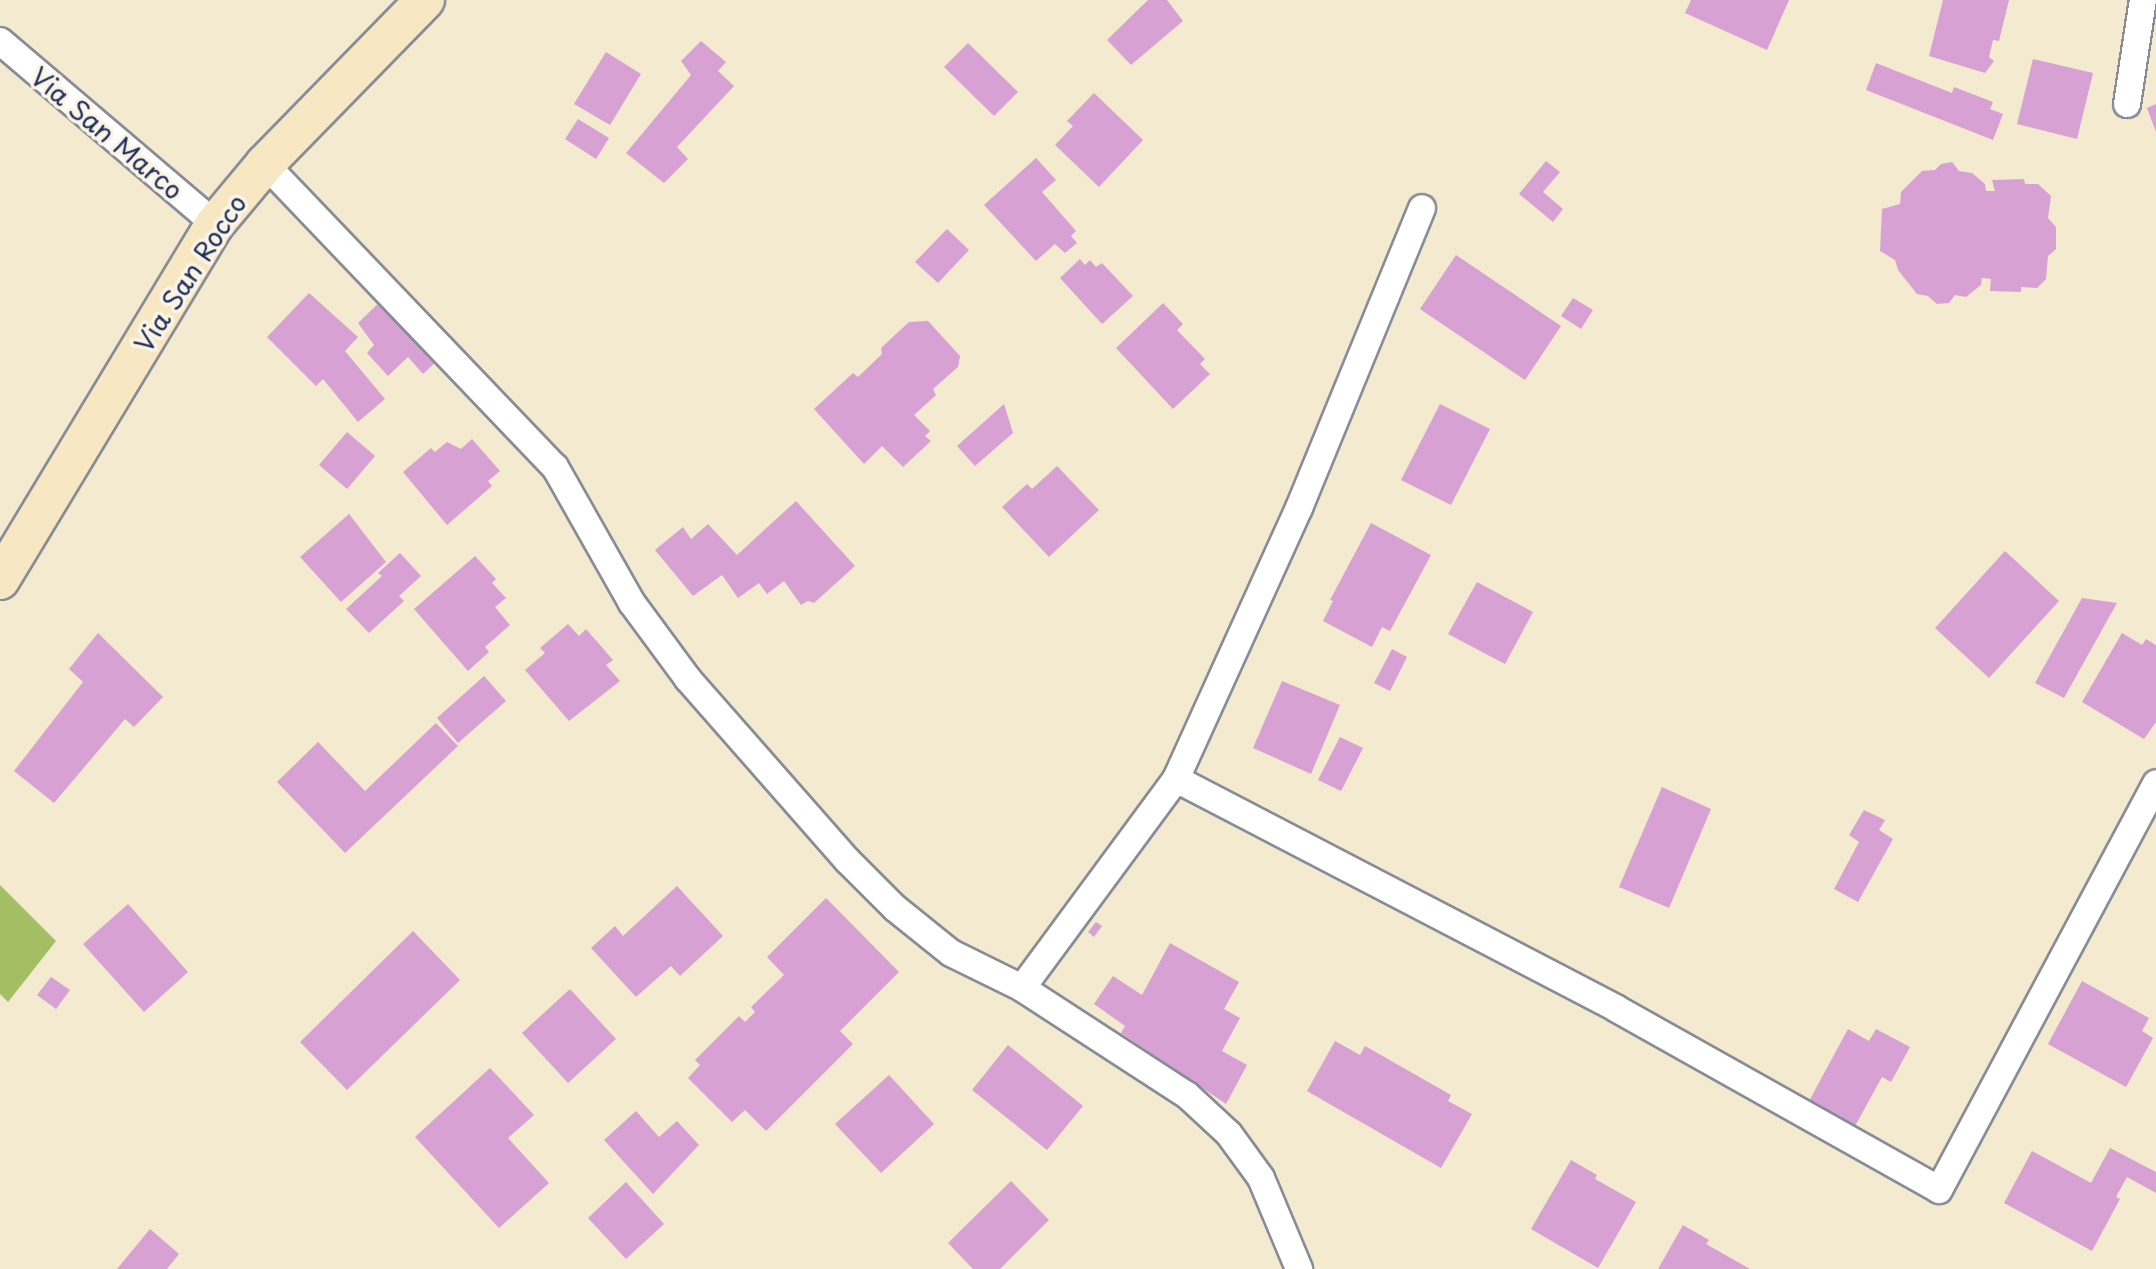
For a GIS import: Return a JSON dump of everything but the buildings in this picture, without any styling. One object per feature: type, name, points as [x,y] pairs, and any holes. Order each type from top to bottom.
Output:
[{"type":"street","name":"Via San Rocco","points":[[0,580],[215,224],[265,164],[425,0]]},
{"type":"street","points":[[2127,104],[2143,0]]},
{"type":"street","name":"Via San Marco","points":[[0,41],[215,224]]},
{"type":"street","points":[[265,164],[555,467],[632,603],[688,679],[847,860],[895,908],[951,953],[1022,988],[1187,1095],[1229,1134],[1261,1178],[1299,1269]]},
{"type":"street","points":[[1022,988],[1176,779],[1299,508],[1422,208]]},
{"type":"street","points":[[1176,779],[1617,1009],[1939,1190],[2156,783]]},
{"type":"green space","points":[[0,885],[56,941],[8,1002],[0,994]]}]
